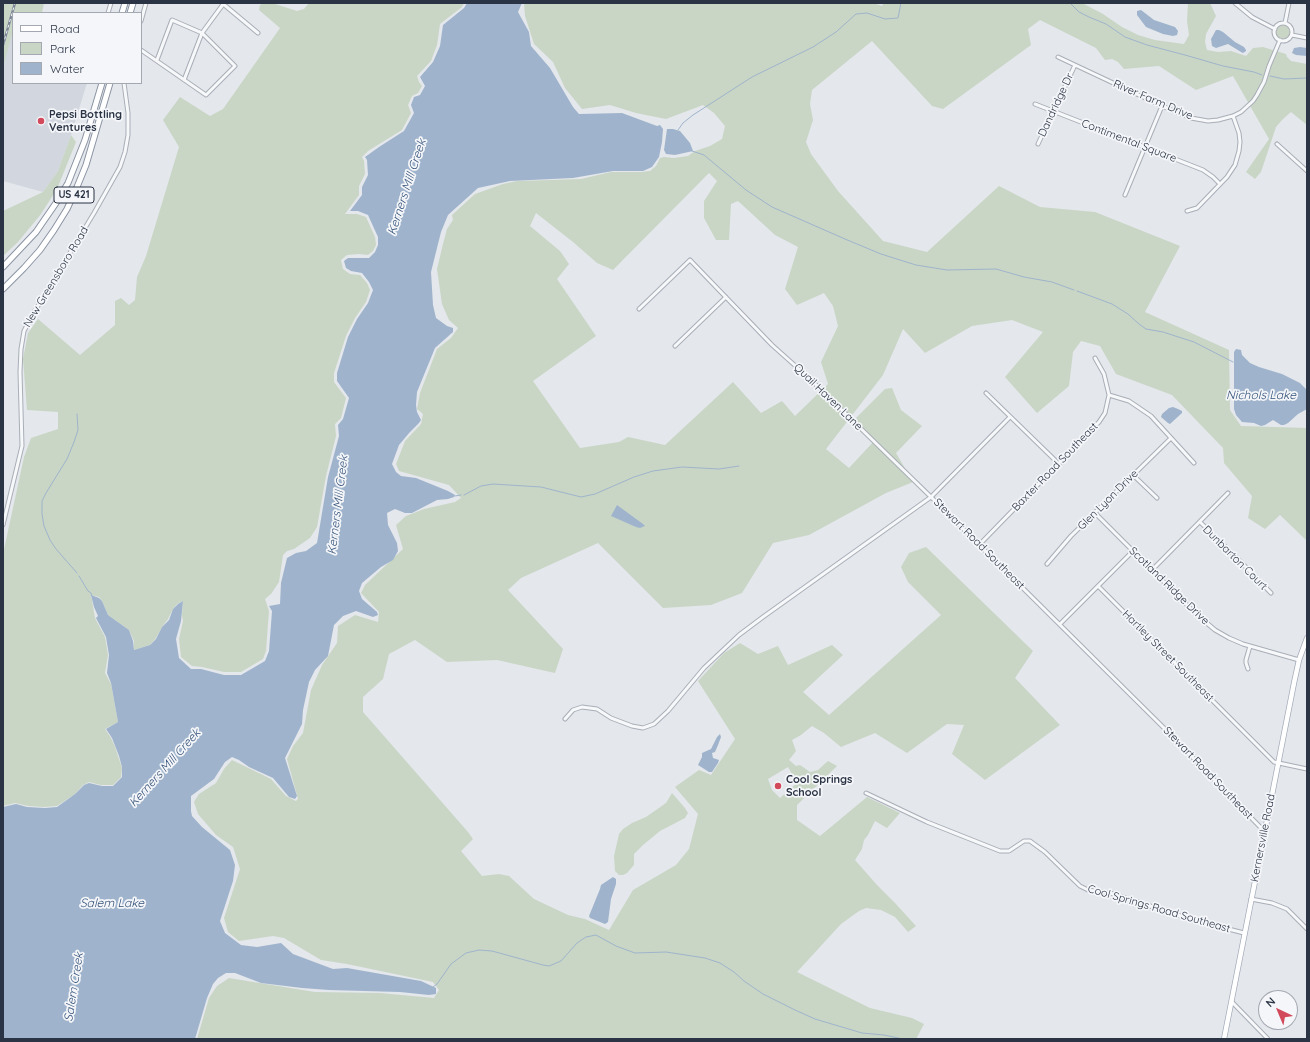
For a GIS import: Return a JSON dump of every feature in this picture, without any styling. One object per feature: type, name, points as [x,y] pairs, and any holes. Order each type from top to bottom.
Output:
[{"type":"highway","name":"US 421","points":[[3,267],[36,232],[62,193],[73,173],[82,151],[102,84]]},
{"type":"highway","name":"US 421","points":[[3,289],[40,250],[67,209],[86,165],[110,84]]},
{"type":"main road","name":"Kernersville Road","points":[[1224,1039],[1299,660],[1307,638]]},
{"type":"street","points":[[142,17],[146,3]]},
{"type":"street","points":[[1235,3],[1252,17],[1275,29]]},
{"type":"street","points":[[1285,23],[1289,3]]},
{"type":"street","points":[[184,80],[202,33],[223,4],[258,33]]},
{"type":"street","points":[[142,51],[206,96],[236,66],[202,33],[172,20],[157,60]]},
{"type":"street","points":[[1285,23],[1292,29],[1292,35],[1288,40],[1280,40],[1275,35],[1275,29],[1277,25],[1285,23]]},
{"type":"street","points":[[1292,35],[1307,38]]},
{"type":"street","name":"River Farm Drive","points":[[1058,57],[1162,106],[1191,118],[1208,121],[1233,116],[1246,107],[1257,96],[1280,40]]},
{"type":"street","name":"Dandridge Dr","points":[[1038,144],[1075,65]]},
{"type":"street","name":"New Greensboro Road","points":[[3,525],[22,446],[20,372],[21,349],[24,331],[120,166],[125,152],[128,136],[128,113],[124,84]]},
{"type":"street","name":"Contimental Square","points":[[1035,104],[1203,170],[1220,184]]},
{"type":"street","points":[[1125,195],[1162,106]]},
{"type":"street","points":[[1187,212],[1197,208],[1232,172],[1240,151],[1239,133],[1233,116]]},
{"type":"street","points":[[1277,144],[1307,171]]},
{"type":"street","name":"Quail Haven Lane","points":[[639,309],[690,260],[772,345],[809,378],[931,497]]},
{"type":"street","points":[[675,346],[726,297]]},
{"type":"street","name":"Baxter Road Southeast","points":[[979,545],[1059,464],[1099,422],[1105,413],[1109,395],[1104,374],[1095,358]]},
{"type":"street","points":[[986,393],[1059,464]]},
{"type":"street","points":[[1109,395],[1129,401],[1151,416],[1194,463]]},
{"type":"street","points":[[931,497],[1010,416]]},
{"type":"street","name":"Glen Lyon Drive","points":[[1048,564],[1068,540],[1171,438]]},
{"type":"street","points":[[1132,475],[1157,498]]},
{"type":"street","points":[[1152,570],[1228,493]]},
{"type":"street","name":"Stewart Road Southeast","points":[[566,719],[573,710],[582,707],[597,709],[611,718],[632,726],[643,728],[654,724],[668,711],[704,668],[739,635],[931,497],[1167,731],[1264,831]]},
{"type":"street","name":"Scotland Ridge Drive","points":[[1095,513],[1208,625],[1229,638],[1250,646],[1299,660]]},
{"type":"street","name":"Dunbarton Court","points":[[1200,522],[1271,593]]},
{"type":"street","points":[[1060,624],[1133,551]]},
{"type":"street","name":"Hartley Street Southeast","points":[[1098,586],[1274,762],[1278,763]]},
{"type":"street","points":[[1248,669],[1246,660],[1250,646]]},
{"type":"street","points":[[1278,763],[1307,769]]},
{"type":"street","name":"Cool Springs Road Southeast","points":[[866,793],[927,822],[1000,851],[1009,851],[1024,841],[1030,840],[1045,852],[1080,886],[1088,890],[1110,893],[1193,920],[1244,933]]},
{"type":"street","points":[[1251,899],[1272,903],[1287,909],[1307,929]]},
{"type":"street","points":[[1232,1002],[1268,1039]]},
{"type":"shaded area","points":[[12,34],[12,84],[87,84],[58,171],[43,192],[3,181],[3,65]]},
{"type":"green space","points":[[3,3],[44,3],[42,12],[12,12],[12,35],[3,67]]},
{"type":"green space","points":[[264,3],[272,3],[297,11],[304,9],[309,3],[464,3],[462,7],[440,24],[437,45],[431,61],[417,76],[422,86],[418,93],[412,96],[408,105],[411,113],[402,130],[368,151],[362,157],[364,161],[365,174],[359,186],[359,195],[345,214],[357,214],[366,217],[375,237],[376,245],[373,251],[368,255],[347,255],[341,260],[343,269],[350,274],[360,275],[367,283],[370,290],[366,302],[355,318],[346,336],[334,373],[334,382],[346,398],[341,418],[335,424],[336,436],[326,476],[317,527],[310,538],[294,549],[287,551],[283,555],[279,582],[271,594],[265,599],[269,611],[266,651],[263,659],[241,672],[224,672],[192,666],[181,657],[179,639],[183,621],[183,601],[177,604],[173,609],[156,638],[150,645],[134,650],[134,641],[129,630],[108,615],[99,597],[91,595],[95,618],[105,637],[108,655],[105,673],[111,684],[118,722],[105,729],[115,747],[122,768],[121,777],[113,785],[101,785],[89,782],[57,806],[28,806],[15,803],[3,806],[3,554],[24,457],[31,438],[58,429],[58,412],[27,410],[23,359],[28,333],[38,319],[80,355],[115,325],[115,301],[121,298],[129,305],[135,300],[137,277],[146,256],[179,147],[163,120],[180,97],[210,116],[223,109],[280,28],[259,10],[260,5]]},
{"type":"green space","points":[[524,3],[873,3],[882,6],[884,3],[1082,3],[1138,35],[1155,40],[1184,44],[1189,35],[1187,21],[1188,3],[1210,3],[1216,16],[1206,34],[1205,42],[1207,50],[1218,52],[1231,51],[1246,56],[1253,48],[1263,47],[1286,54],[1291,61],[1307,64],[1307,125],[1291,112],[1282,120],[1276,127],[1261,172],[1255,179],[1246,172],[1269,139],[1233,76],[1196,90],[1159,66],[1124,69],[1118,62],[1112,59],[1105,60],[1096,48],[1040,20],[1028,29],[1031,45],[943,109],[932,106],[872,41],[812,90],[810,104],[813,120],[806,142],[811,154],[838,191],[883,241],[927,252],[999,186],[1040,207],[1095,212],[1180,246],[1145,312],[1229,350],[1230,410],[1241,426],[1307,428],[1307,541],[1280,515],[1265,529],[1248,518],[1252,496],[1224,463],[1223,448],[1172,395],[1116,374],[1100,346],[1081,341],[1073,352],[1069,386],[1037,413],[1005,377],[1043,332],[1012,320],[972,326],[925,353],[903,329],[883,375],[826,449],[849,468],[875,440],[855,419],[885,389],[892,388],[901,410],[922,426],[896,453],[913,482],[886,493],[809,535],[773,543],[742,593],[711,605],[663,608],[598,543],[521,578],[508,590],[563,649],[555,673],[497,660],[447,662],[415,640],[389,654],[383,679],[363,697],[363,712],[473,839],[461,851],[482,876],[499,874],[509,876],[534,899],[568,915],[585,919],[609,930],[633,890],[676,865],[689,849],[698,814],[675,787],[699,770],[711,775],[735,739],[698,681],[724,653],[740,643],[758,654],[778,646],[788,665],[832,645],[843,655],[803,692],[829,715],[941,615],[908,582],[901,567],[909,553],[926,547],[1033,651],[1015,678],[1060,725],[985,780],[952,754],[964,725],[947,724],[907,753],[875,733],[841,747],[824,733],[812,726],[792,740],[796,751],[789,760],[796,766],[800,765],[810,772],[818,770],[828,761],[837,766],[797,805],[797,820],[820,836],[867,797],[900,813],[887,828],[875,821],[864,840],[862,849],[855,860],[916,926],[908,932],[895,917],[881,910],[866,908],[859,911],[841,924],[797,972],[870,1008],[912,1018],[924,1024],[916,1039],[197,1039],[209,998],[217,986],[229,978],[315,992],[380,993],[434,998],[439,990],[433,982],[321,960],[284,938],[273,936],[239,941],[228,932],[224,918],[240,869],[233,847],[216,835],[198,814],[194,802],[199,794],[216,783],[224,769],[232,760],[271,779],[286,796],[296,801],[298,799],[287,759],[293,746],[303,733],[311,690],[322,665],[337,643],[338,626],[355,615],[378,622],[379,612],[361,593],[365,585],[403,549],[396,525],[406,516],[424,509],[455,502],[461,498],[449,485],[399,471],[396,464],[405,441],[421,424],[423,414],[417,409],[420,393],[437,349],[451,338],[458,328],[449,320],[442,304],[437,269],[447,229],[453,220],[452,215],[475,194],[503,184],[517,181],[581,179],[611,172],[650,171],[656,166],[660,158],[688,156],[695,151],[710,146],[722,139],[725,126],[714,113],[703,105],[666,119],[636,113],[610,105],[582,109],[565,88],[553,62],[534,44],[525,16]],"holes":[[[709,173],[717,181],[704,201],[704,218],[716,240],[729,240],[731,204],[738,201],[775,235],[798,247],[785,289],[797,305],[824,293],[833,306],[838,326],[821,362],[828,384],[795,416],[782,401],[761,413],[733,382],[665,445],[628,437],[619,442],[580,448],[533,381],[596,336],[557,279],[569,264],[560,251],[530,226],[536,213],[597,263],[613,270]],[[788,767],[797,783],[780,798],[772,790],[768,779]]]},
{"type":"green space","points":[[1280,25],[1286,25],[1290,29],[1290,35],[1286,39],[1280,39],[1276,35],[1276,29]]},
{"type":"green space","points":[[71,135],[76,142],[57,189],[41,214],[18,242],[3,256],[3,211],[43,192],[58,171]]},
{"type":"green space","points":[[672,793],[688,813],[685,818],[660,831],[643,845],[634,854],[634,865],[627,873],[619,875],[615,871],[614,856],[619,834],[623,829],[632,823],[646,817],[666,803]]},
{"type":"water","name":"Salem Lake","points":[[467,3],[522,3],[518,12],[529,32],[531,46],[550,68],[573,107],[579,114],[622,113],[657,126],[660,125],[663,129],[659,157],[652,167],[643,171],[613,171],[573,178],[510,181],[478,188],[448,215],[441,232],[431,272],[433,305],[436,318],[447,326],[453,328],[453,332],[435,348],[417,392],[417,412],[421,420],[399,445],[392,464],[396,472],[401,476],[416,478],[455,495],[454,497],[448,499],[437,500],[412,513],[405,513],[395,509],[387,513],[388,525],[397,543],[398,551],[393,560],[381,567],[362,583],[359,591],[362,599],[377,612],[378,615],[373,617],[356,611],[343,616],[334,625],[328,656],[315,670],[309,682],[303,710],[302,724],[285,758],[297,796],[295,799],[289,797],[273,778],[232,757],[225,762],[214,779],[191,796],[192,816],[202,827],[230,850],[235,865],[233,881],[220,921],[225,933],[241,945],[257,947],[281,943],[293,954],[333,969],[347,968],[421,981],[436,988],[436,994],[429,995],[400,992],[302,988],[261,983],[235,973],[226,973],[218,978],[213,984],[207,998],[195,1039],[3,1039],[3,807],[16,804],[27,807],[57,807],[75,794],[84,785],[89,783],[102,786],[113,786],[122,777],[122,767],[119,756],[112,738],[106,729],[118,722],[111,683],[107,673],[109,655],[106,637],[96,618],[98,616],[91,595],[99,598],[102,601],[108,615],[129,630],[133,641],[134,650],[150,645],[156,639],[162,627],[169,620],[173,609],[183,601],[181,621],[176,639],[179,658],[191,669],[201,669],[224,675],[241,675],[265,661],[269,651],[272,611],[269,606],[280,604],[281,583],[287,558],[296,553],[306,551],[317,543],[328,477],[339,436],[338,425],[343,419],[349,398],[337,381],[337,373],[348,337],[357,319],[368,303],[373,290],[362,273],[351,271],[346,268],[344,261],[348,258],[369,258],[375,252],[378,245],[378,237],[368,215],[358,211],[350,211],[362,195],[362,187],[368,175],[367,160],[365,157],[404,131],[414,113],[411,105],[414,97],[420,95],[425,86],[420,77],[433,62],[440,46],[443,25],[464,8]]},
{"type":"water","points":[[1141,10],[1154,20],[1175,27],[1178,31],[1177,35],[1173,36],[1163,34],[1146,27],[1137,15],[1137,11]]},
{"type":"water","points":[[1216,30],[1223,32],[1244,47],[1246,51],[1243,53],[1228,44],[1216,48],[1212,46],[1211,39]]},
{"type":"water","points":[[1294,48],[1307,48],[1307,56],[1292,53]]},
{"type":"water","points":[[667,129],[680,131],[690,143],[693,151],[675,155],[666,154],[664,150]]},
{"type":"water","name":"Nichols Lake","points":[[1236,349],[1241,350],[1242,355],[1250,363],[1282,374],[1300,383],[1307,390],[1307,409],[1284,425],[1281,425],[1273,420],[1261,426],[1254,423],[1242,422],[1236,415],[1234,409],[1234,352]]},
{"type":"water","points":[[1173,407],[1182,411],[1182,413],[1170,424],[1161,417],[1162,414],[1169,408]]},
{"type":"water","points":[[617,505],[645,526],[640,528],[636,527],[611,516]]},
{"type":"water","points":[[720,734],[721,737],[718,745],[715,752],[712,753],[713,758],[719,760],[712,772],[709,772],[698,765],[702,757],[702,753],[711,749]]},
{"type":"water","points":[[613,877],[616,879],[616,884],[611,899],[608,922],[605,924],[590,918],[589,916],[601,885]]},
{"type":"waterway","points":[[678,130],[683,123],[693,115],[752,77],[813,47],[836,32],[856,14],[867,13],[885,19],[898,18],[901,3]]},
{"type":"waterway","points":[[1070,3],[1079,12],[1106,24],[1125,37],[1147,45],[1262,75]]},
{"type":"waterway","points":[[1270,76],[1284,79],[1307,78]]},
{"type":"waterway","points":[[692,151],[704,155],[746,190],[772,207],[881,254],[916,265],[947,270],[996,269],[1024,277],[1052,282],[1074,290]]},
{"type":"waterway","points":[[1077,291],[1112,304],[1128,314],[1146,329],[1163,332],[1194,342],[1233,362]]},
{"type":"waterway","points":[[77,414],[78,430],[74,442],[67,459],[42,501],[42,514],[44,526],[50,540],[77,573]]},
{"type":"waterway","points":[[464,495],[481,486],[493,484],[541,487],[581,497],[595,494],[634,477],[653,471],[682,467],[719,469],[739,466]]},
{"type":"waterway","points":[[455,496],[461,495]]},
{"type":"waterway","points":[[79,576],[92,596]]},
{"type":"waterway","points":[[433,987],[437,984],[451,964],[466,953],[479,950],[492,951],[549,966],[561,961],[577,943],[586,937],[596,935],[616,946],[635,953],[666,952],[705,958],[720,963],[763,994],[815,1019],[862,1033],[884,1035],[903,1039]]},
{"type":"railway","points":[[12,12],[15,3]]},
{"type":"railway","points":[[3,45],[12,14]]},
{"type":"place","name":"Pepsi Bottling Ventures","points":[[41,121]]},
{"type":"place","name":"Cool Springs School","points":[[778,786]]},
{"type":"water label","name":"Kerners Mill Creek","points":[[407,187]]},
{"type":"water label","name":"Kerners Mill Creek","points":[[338,505]]},
{"type":"water label","name":"Kerners Mill Creek","points":[[165,768]]},
{"type":"water label","name":"Salem Creek","points":[[74,987]]}]
